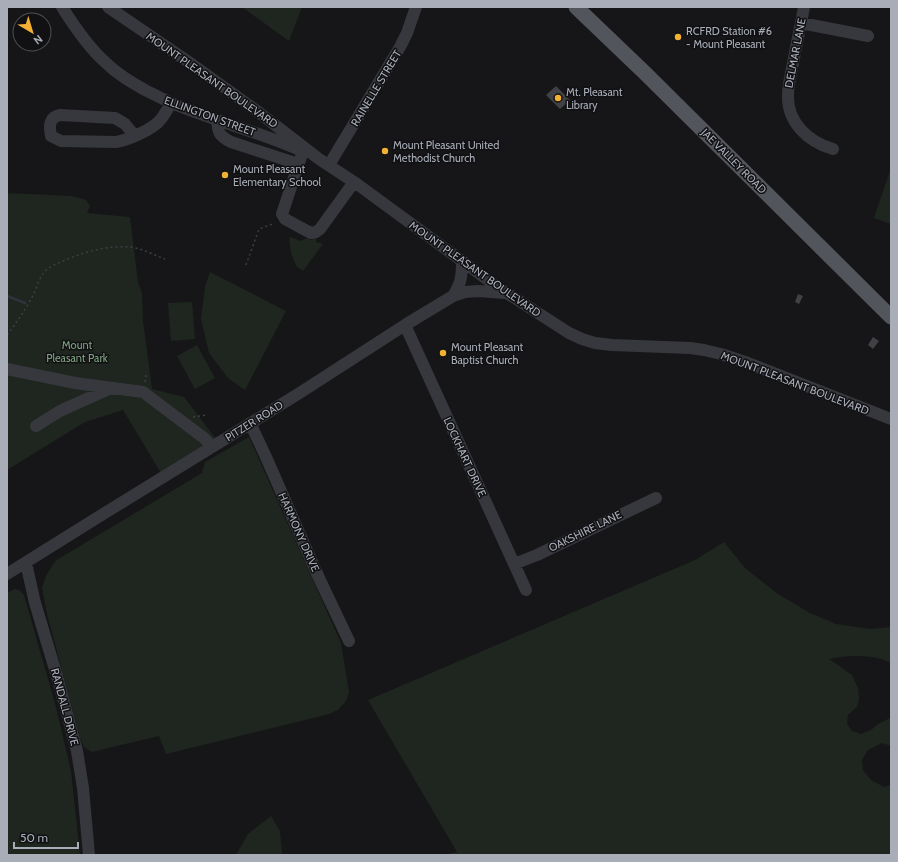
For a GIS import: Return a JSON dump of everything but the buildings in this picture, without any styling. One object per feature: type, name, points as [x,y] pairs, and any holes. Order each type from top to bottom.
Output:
[{"type":"main road","name":"JAE VALLEY ROAD","points":[[576,7],[646,74],[891,317]]},
{"type":"street","name":"ELLINGTON STREET","points":[[62,7],[78,31],[104,62],[132,82],[187,110],[275,140],[303,151],[324,162]]},
{"type":"street","name":"MOUNT PLEASANT BOULEVARD","points":[[108,7],[200,69],[324,162],[354,182],[462,262],[569,333],[582,339],[612,345],[690,348],[722,354],[891,419]]},
{"type":"street","name":"RAINELLE STREET","points":[[324,162],[400,47],[407,33],[416,7]]},
{"type":"street","name":"DELMAR LANE","points":[[804,7],[788,87],[788,104],[794,121],[800,130],[815,142],[833,149]]},
{"type":"street","points":[[801,23],[868,36]]},
{"type":"street","points":[[135,136],[125,124],[115,118],[60,114],[50,120],[51,136],[61,141],[116,142],[135,136],[155,126],[171,103]]},
{"type":"street","points":[[217,120],[220,135],[225,139],[298,164]]},
{"type":"street","points":[[303,151],[282,214],[285,219],[311,233],[316,232],[320,229],[354,182]]},
{"type":"street","points":[[453,296],[459,286],[462,272],[462,262]]},
{"type":"street","name":"PITZER ROAD","points":[[7,574],[453,296],[465,292],[478,291],[507,293]]},
{"type":"street","name":"LOCKHART DRIVE","points":[[405,325],[526,590]]},
{"type":"street","points":[[7,369],[75,383],[143,392],[204,438],[212,447]]},
{"type":"street","points":[[36,426],[60,411],[111,388]]},
{"type":"street","name":"HARMONY DRIVE","points":[[250,423],[319,578],[349,641]]},
{"type":"street","name":"OAKSHIRE LANE","points":[[514,564],[537,555],[656,498]]},
{"type":"street","name":"RANDALL DRIVE","points":[[26,563],[35,603],[57,676],[77,751],[83,788],[89,855]]},
{"type":"path","points":[[246,266],[258,228],[285,219]]},
{"type":"path","points":[[7,335],[20,318],[32,298],[40,277],[45,271],[78,254],[106,248],[131,247],[149,252],[165,260]]},
{"type":"path","points":[[193,417],[206,415]]},
{"type":"green space","points":[[242,7],[302,7],[289,41]]},
{"type":"green space","points":[[891,168],[891,224],[874,218]]},
{"type":"green space","name":"Mount Pleasant Park","points":[[7,193],[72,196],[86,200],[90,206],[87,213],[130,217],[138,282],[142,293],[143,321],[152,389],[184,397],[216,439],[161,473],[123,410],[85,422],[7,470]]},
{"type":"green space","points":[[290,237],[301,241],[307,238],[312,240],[314,238],[316,239],[316,242],[323,244],[303,271],[297,267],[294,261],[290,248]]},
{"type":"green space","points":[[210,272],[286,311],[245,390],[228,378],[209,353],[201,319],[205,287]]},
{"type":"green space","points":[[192,302],[195,339],[171,341],[168,303]]},
{"type":"green space","points":[[197,345],[215,378],[195,389],[177,356]]},
{"type":"green space","points":[[249,437],[341,643],[349,692],[346,701],[338,710],[329,714],[166,754],[159,736],[92,752],[84,747],[80,738],[47,614],[42,588],[46,576],[55,561],[202,473],[205,462]]},
{"type":"green space","points":[[724,542],[745,568],[778,594],[810,613],[836,624],[870,629],[891,627],[891,663],[877,658],[860,656],[829,659],[852,675],[858,688],[859,699],[857,707],[848,715],[847,724],[852,731],[861,734],[891,718],[891,746],[882,743],[868,750],[862,760],[863,770],[871,780],[884,787],[891,785],[891,855],[445,855],[457,852],[368,700],[695,560]]},
{"type":"green space","points":[[15,589],[19,590],[24,595],[56,707],[71,771],[80,855],[7,855],[7,593]]},
{"type":"green space","points":[[271,816],[280,831],[282,855],[236,855],[248,834]]},
{"type":"waterway","points":[[7,296],[25,303]]},
{"type":"place","name":"RCFRD Station #6 - Mount Pleasant","points":[[678,37]]},
{"type":"place","name":"Mt. Pleasant Library","points":[[558,98]]},
{"type":"place","name":"Mount Pleasant United Methodist Church","points":[[385,151]]},
{"type":"place","name":"Mount Pleasant Elementary School","points":[[225,175]]},
{"type":"place","name":"Mount Pleasant Baptist Church","points":[[443,353]]}]
